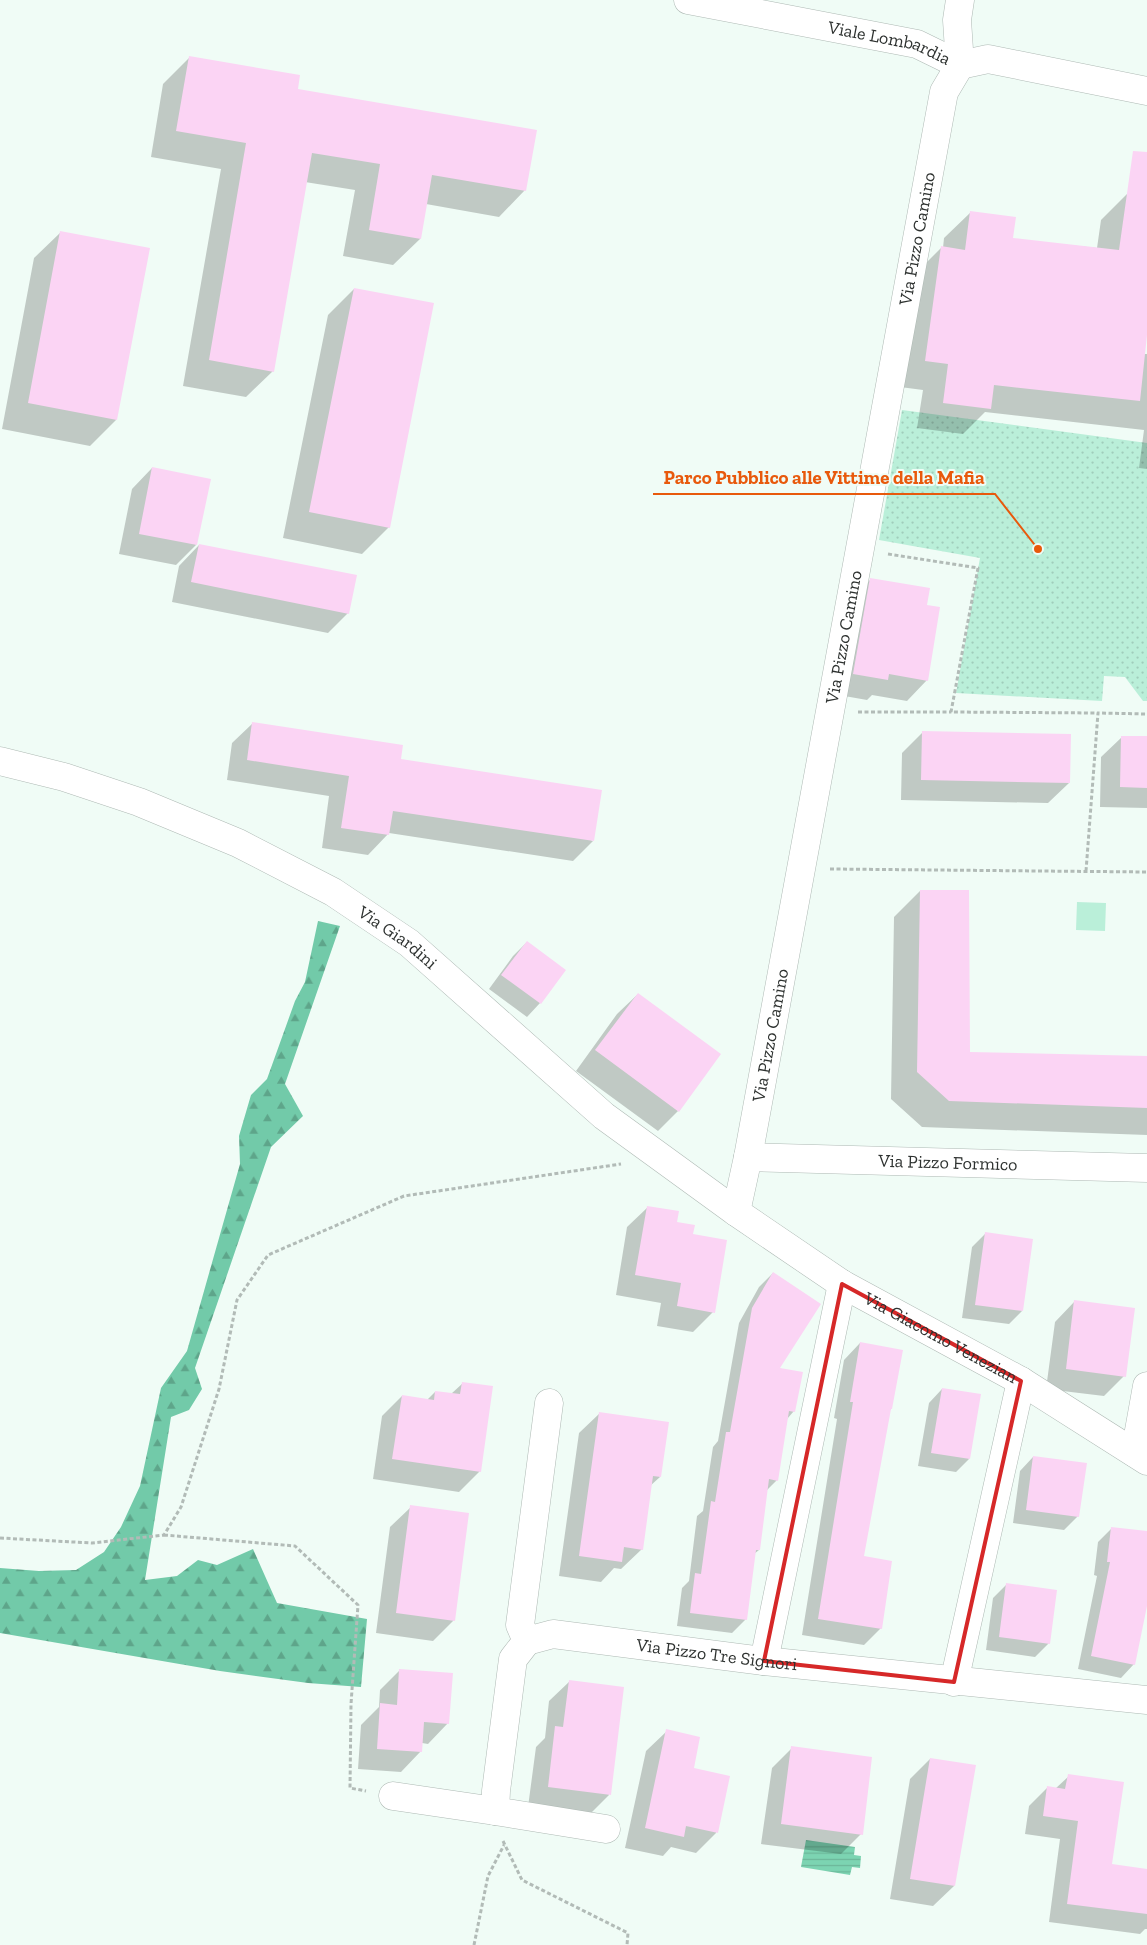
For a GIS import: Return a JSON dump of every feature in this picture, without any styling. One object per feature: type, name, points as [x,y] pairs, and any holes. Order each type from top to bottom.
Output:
[{"type":"street","name":"Viale Lombardia","points":[[688,0],[917,44],[960,65],[988,59],[1147,91]]},
{"type":"street","points":[[960,0],[957,20],[960,65]]},
{"type":"street","name":"Via Pizzo Camino","points":[[736,1212],[802,868],[944,92],[960,65]]},
{"type":"street","name":"Via Giardini","points":[[0,761],[64,777],[139,802],[238,843],[333,892],[409,943],[604,1116],[736,1212]]},
{"type":"street","name":"Via Pizzo Formico","points":[[748,1157],[1147,1168]]},
{"type":"street","name":"Via Giacomo Venezian","points":[[736,1212],[842,1284],[1022,1381],[1141,1457]]},
{"type":"street","points":[[764,1661],[842,1284]]},
{"type":"street","points":[[954,1682],[1022,1381]]},
{"type":"street","points":[[1141,1457],[1147,1386]]},
{"type":"street","points":[[495,1811],[513,1659],[527,1641],[520,1625],[548,1403]]},
{"type":"street","name":"Via Pizzo Tre Signori","points":[[527,1641],[553,1634],[764,1661],[954,1682],[1147,1700]]},
{"type":"street","points":[[393,1796],[606,1829]]},
{"type":"path","points":[[860,549],[978,568],[951,712]]},
{"type":"path","points":[[1086,871],[1098,712]]},
{"type":"path","points":[[830,713],[1098,712],[1147,714]]},
{"type":"path","points":[[802,868],[1147,872]]},
{"type":"path","points":[[164,1535],[181,1507],[219,1389],[237,1300],[268,1255],[404,1196],[661,1158]]},
{"type":"path","points":[[0,1538],[92,1543],[164,1535],[295,1546],[358,1605],[352,1704],[350,1788],[393,1796]]},
{"type":"path","points":[[495,1811],[505,1844],[522,1880],[628,1933],[628,1945]]},
{"type":"path","points":[[474,1945],[488,1876],[505,1844]]},
{"type":"highlighted area","points":[[842,1284],[1021,1381],[954,1682],[764,1661]]},
{"type":"shaded area","points":[[902,410],[1147,443],[1147,701],[1143,701],[1125,677],[1104,676],[1102,701],[956,693],[980,558],[879,540]]},
{"type":"shaded area","points":[[1077,902],[1106,903],[1105,931],[1076,930]]},
{"type":"shaded area","points":[[806,1840],[855,1847],[854,1855],[861,1856],[860,1868],[852,1867],[850,1875],[801,1867]]},
{"type":"green space","points":[[318,921],[340,926],[285,1084],[303,1116],[271,1147],[195,1368],[202,1389],[189,1410],[171,1417],[145,1580],[177,1576],[198,1560],[217,1565],[253,1549],[277,1603],[367,1619],[361,1687],[308,1683],[220,1671],[0,1633],[0,1568],[39,1571],[76,1570],[104,1552],[121,1527],[140,1486],[161,1388],[187,1351],[240,1164],[239,1136],[251,1095],[267,1079],[295,1001],[305,982]]},
{"type":"building","points":[[189,56],[300,75],[298,89],[537,130],[526,191],[432,175],[421,239],[369,230],[380,164],[312,153],[274,372],[209,360],[246,143],[176,131]]},
{"type":"building","points":[[1133,151],[1147,152],[1147,335],[1140,401],[994,385],[991,409],[943,403],[948,364],[925,361],[941,246],[965,250],[970,211],[1016,217],[1013,238],[1119,250]]},
{"type":"building","points":[[60,231],[150,248],[117,420],[28,403]]},
{"type":"building","points":[[354,288],[434,303],[390,528],[309,512]]},
{"type":"building","points":[[152,467],[211,479],[197,545],[139,534]]},
{"type":"building","points":[[199,544],[357,575],[349,614],[191,582]]},
{"type":"building","points":[[870,578],[930,588],[927,605],[940,607],[928,681],[889,674],[888,680],[853,674]]},
{"type":"building","points":[[252,722],[403,745],[401,759],[602,790],[594,841],[393,811],[389,835],[341,828],[349,776],[247,760]]},
{"type":"building","points":[[922,731],[1071,734],[1070,783],[921,780]]},
{"type":"building","points":[[1121,736],[1147,736],[1147,788],[1120,787]]},
{"type":"building","points":[[920,890],[969,890],[970,1052],[1147,1056],[1147,1108],[949,1101],[917,1072]]},
{"type":"building","points":[[527,941],[566,970],[541,1004],[501,975]]},
{"type":"building","points":[[638,993],[721,1054],[679,1112],[595,1050]]},
{"type":"building","points":[[647,1206],[679,1211],[677,1222],[695,1225],[693,1234],[727,1240],[715,1313],[677,1306],[681,1283],[635,1275]]},
{"type":"building","points":[[985,1232],[1033,1239],[1023,1311],[975,1305]]},
{"type":"building","points":[[773,1272],[821,1304],[780,1368],[803,1372],[795,1412],[789,1411],[778,1481],[769,1479],[760,1550],[756,1550],[747,1620],[690,1613],[695,1573],[701,1574],[711,1501],[715,1502],[726,1432],[730,1432],[752,1308]]},
{"type":"building","points":[[1074,1300],[1135,1308],[1126,1377],[1066,1369]]},
{"type":"building","points":[[860,1342],[903,1350],[864,1556],[892,1561],[882,1629],[818,1619],[853,1402],[850,1402]]},
{"type":"building","points":[[462,1382],[493,1386],[481,1472],[392,1459],[402,1395],[434,1400],[435,1391],[460,1394]]},
{"type":"building","points":[[942,1388],[981,1394],[970,1459],[931,1453]]},
{"type":"building","points":[[599,1412],[669,1422],[661,1477],[653,1476],[643,1550],[624,1547],[622,1562],[579,1556]]},
{"type":"building","points":[[1033,1456],[1087,1463],[1079,1517],[1026,1510]]},
{"type":"building","points":[[410,1505],[469,1513],[455,1621],[396,1613]]},
{"type":"building","points":[[1111,1527],[1147,1531],[1147,1606],[1135,1665],[1091,1656],[1110,1562],[1107,1562]]},
{"type":"building","points":[[1006,1583],[1057,1590],[1050,1644],[999,1637]]},
{"type":"building","points":[[399,1669],[453,1673],[449,1724],[424,1722],[422,1752],[377,1749],[380,1703],[397,1705]]},
{"type":"building","points":[[569,1680],[624,1687],[611,1795],[548,1787],[555,1726],[563,1727]]},
{"type":"building","points":[[666,1729],[700,1737],[694,1768],[730,1776],[718,1833],[686,1826],[684,1837],[645,1828]]},
{"type":"building","points":[[791,1746],[872,1757],[863,1835],[781,1824]]},
{"type":"building","points":[[930,1758],[976,1765],[955,1886],[910,1879]]},
{"type":"building","points":[[1068,1774],[1124,1782],[1112,1864],[1147,1869],[1147,1914],[1067,1904],[1078,1821],[1043,1816],[1047,1786],[1065,1789]]},
{"type":"place","name":"Parco Pubblico alle Vittime della Mafia","points":[[1038,549]]}]
